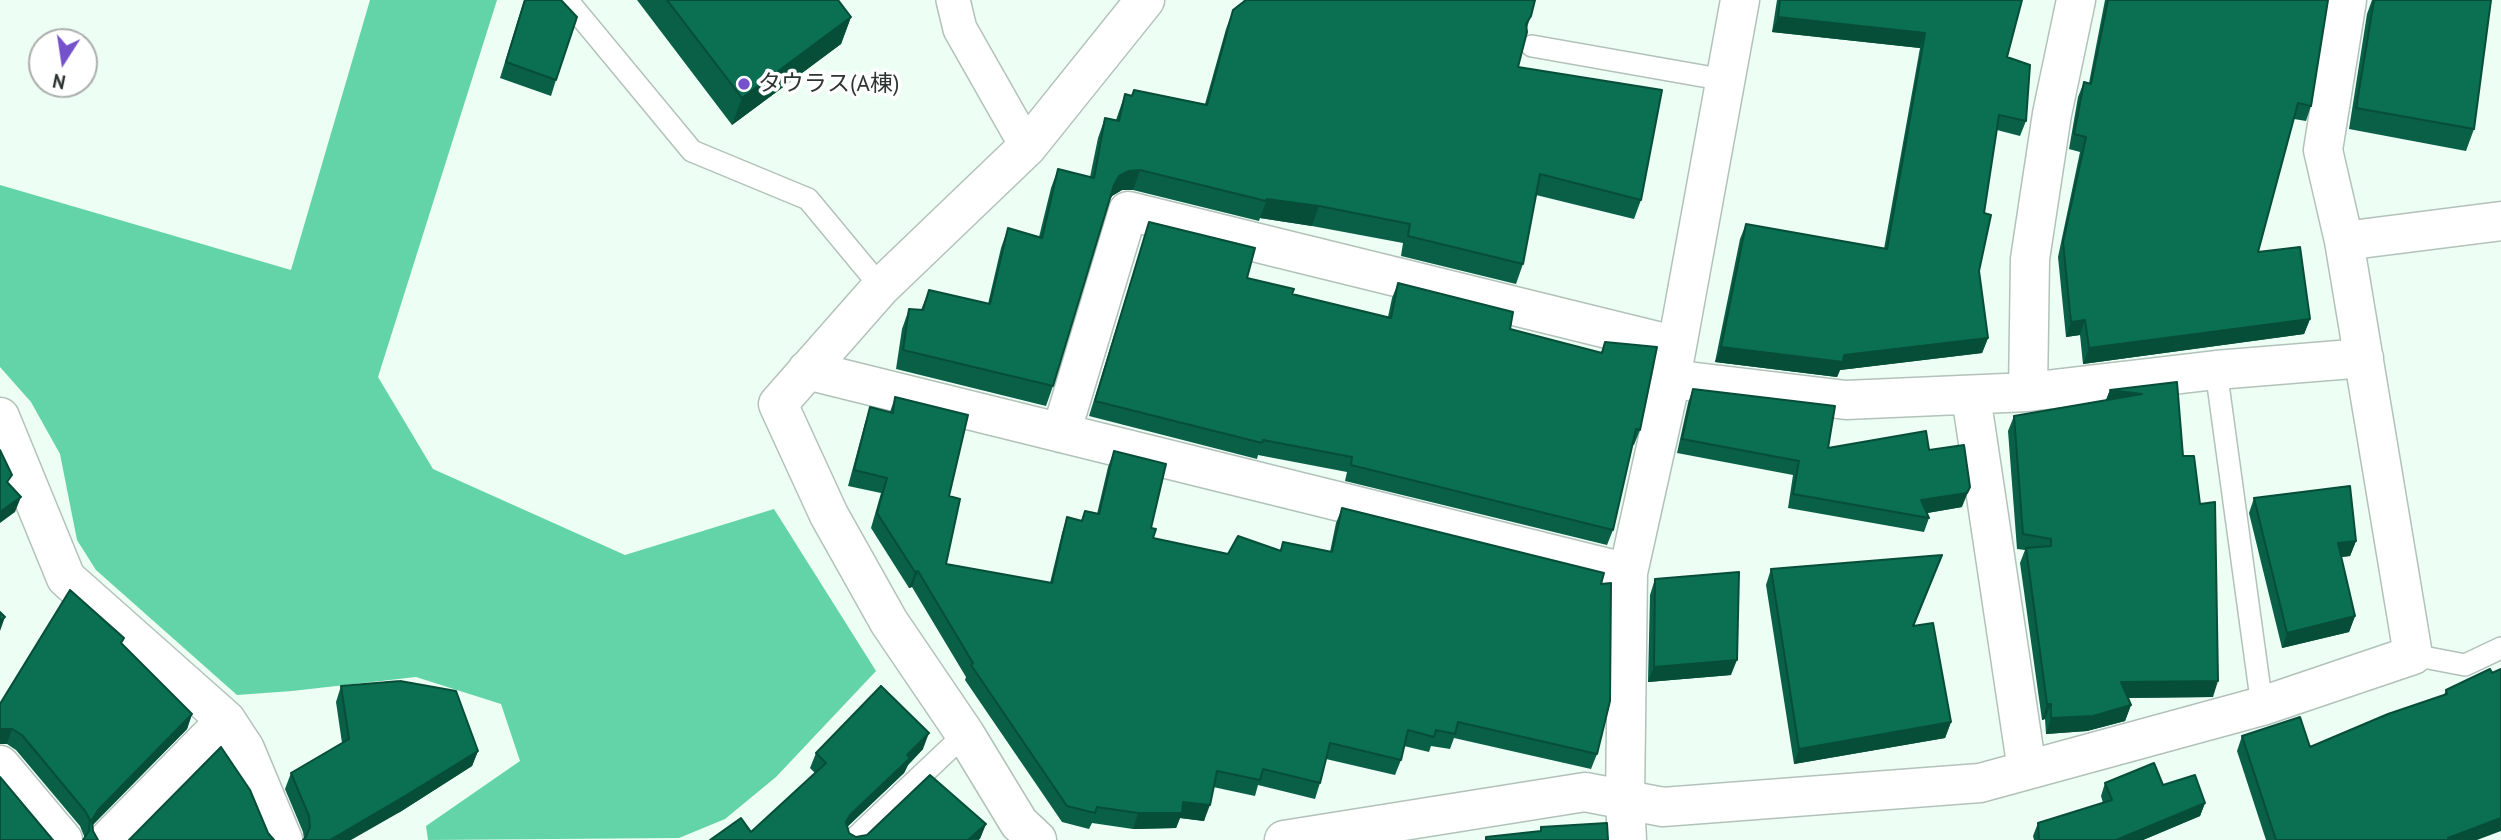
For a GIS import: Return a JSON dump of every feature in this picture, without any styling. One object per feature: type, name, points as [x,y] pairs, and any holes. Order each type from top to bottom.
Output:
[{"type":"street","points":[[953,0],[960,29],[1027,147]]},
{"type":"street","points":[[1037,840],[1019,823],[965,734],[889,622],[829,514],[778,404],[881,286],[1027,147],[1145,0]]},
{"type":"street","points":[[1627,840],[1625,799],[1628,573],[1674,362],[1740,0]]},
{"type":"street","points":[[2028,391],[2030,259],[2052,114],[2076,0]]},
{"type":"street","points":[[1284,840],[1585,792],[1663,807],[1980,783],[2262,706],[2413,655],[2344,241],[2323,150],[2347,0]]},
{"type":"street","points":[[1061,433],[1128,211],[1674,362],[1846,400],[1971,396],[2216,370],[2364,358]]},
{"type":"street","points":[[2344,241],[2501,221]]},
{"type":"street","points":[[807,370],[1628,573]]},
{"type":"street","points":[[1971,396],[2027,770]]},
{"type":"street","points":[[0,417],[66,578],[226,720],[245,749],[283,840]]},
{"type":"street","points":[[108,840],[226,720]]},
{"type":"street","points":[[0,765],[63,840]]},
{"type":"lane","points":[[568,0],[692,150],[808,199],[881,286]]},
{"type":"lane","points":[[1532,46],[1725,80]]},
{"type":"lane","points":[[2216,370],[2262,706]]},
{"type":"lane","points":[[2413,655],[2465,664],[2501,648]]},
{"type":"lane","points":[[853,840],[965,734]]},
{"type":"green space","points":[[370,0],[497,0],[378,377],[433,469],[625,555],[774,509],[876,671],[776,777],[725,819],[679,838],[428,840],[426,826],[520,761],[501,704],[416,677],[237,695],[96,570],[77,540],[60,454],[31,402],[0,367],[0,185],[291,270]]},
{"type":"building","points":[[525,0],[561,0],[577,17],[556,80],[506,62]]},
{"type":"building","name":"タウラス(A棟)","points":[[667,0],[838,0],[851,17],[742,98]]},
{"type":"building","points":[[1246,0],[1535,0],[1526,24],[1527,32],[1518,67],[1662,90],[1641,200],[1540,174],[1523,264],[1408,236],[1410,224],[1319,206],[1266,201],[1140,170],[1129,171],[1119,176],[1114,185],[1053,386],[903,350],[909,309],[923,310],[929,290],[990,304],[1008,228],[1042,238],[1058,169],[1094,178],[1105,118],[1119,121],[1125,94],[1132,96],[1134,90],[1207,105],[1233,10]]},
{"type":"building","points":[[1780,0],[2022,0],[2007,57],[2030,65],[2026,121],[1999,115],[1984,213],[1991,215],[1979,271],[1988,338],[1844,355],[1843,362],[1721,347],[1746,224],[1887,249],[1925,33],[1778,17]]},
{"type":"building","points":[[2108,0],[2328,0],[2311,106],[2298,103],[2258,252],[2300,247],[2310,319],[2089,348],[2085,320],[2071,322],[2063,242],[2086,137],[2074,134],[2084,82],[2091,84]]},
{"type":"building","points":[[2374,0],[2491,0],[2474,129],[2356,108]]},
{"type":"building","points":[[1149,222],[1255,248],[1247,278],[1294,289],[1292,294],[1391,318],[1398,283],[1513,312],[1510,329],[1602,353],[1605,342],[1657,347],[1640,430],[1636,429],[1613,530],[1351,465],[1352,457],[1263,440],[1262,443],[1095,401]]},
{"type":"building","points":[[2177,382],[2183,456],[2194,456],[2200,504],[2215,502],[2218,681],[2121,682],[2131,705],[2093,716],[2051,718],[2026,548],[2051,546],[2051,539],[2023,534],[2014,416],[2142,394],[2110,390]]},
{"type":"building","points":[[1693,389],[1835,406],[1828,448],[1926,431],[1929,450],[1964,445],[1970,487],[1967,493],[1921,500],[1929,518],[1793,494],[1799,461],[1682,439]]},
{"type":"building","points":[[895,397],[968,415],[949,496],[960,499],[946,564],[1052,583],[1067,517],[1082,521],[1085,511],[1099,514],[1114,451],[1166,464],[1151,528],[1156,529],[1153,538],[1228,554],[1238,536],[1281,551],[1283,542],[1332,552],[1342,508],[1604,573],[1601,584],[1611,583],[1610,701],[1597,754],[1458,722],[1455,734],[1436,730],[1434,737],[1408,730],[1401,760],[1330,743],[1320,783],[1263,769],[1260,780],[1217,771],[1210,805],[1183,802],[1182,813],[1138,813],[1097,807],[1095,813],[1067,806],[971,665],[973,663],[918,571],[915,572],[877,513],[887,478],[854,470],[870,407],[893,413]]},
{"type":"building","points":[[0,450],[12,475],[7,482],[21,497],[0,512]]},
{"type":"building","points":[[2350,486],[2356,541],[2338,543],[2355,616],[2287,633],[2254,498]]},
{"type":"building","points":[[1942,555],[1913,626],[1933,623],[1951,722],[1799,749],[1771,569]]},
{"type":"building","points":[[1739,572],[1737,660],[1654,667],[1655,579]]},
{"type":"building","points":[[70,590],[124,638],[121,643],[192,714],[98,810],[92,820],[93,831],[98,840],[83,840],[89,831],[90,820],[85,811],[22,735],[12,729],[0,729],[0,704]]},
{"type":"building","points":[[2490,669],[2492,673],[2501,669],[2501,818],[2448,838],[2449,840],[2276,840],[2242,736],[2300,717],[2310,747],[2388,714],[2447,694],[2446,690]]},
{"type":"building","points":[[400,681],[456,691],[478,751],[330,840],[303,840],[310,827],[309,816],[291,773],[349,739],[341,686]]},
{"type":"building","points":[[881,686],[929,733],[907,755],[910,758],[850,815],[846,822],[849,833],[856,837],[867,835],[930,775],[986,824],[968,840],[710,840],[741,818],[751,832],[826,763],[816,753]]},
{"type":"building","points":[[221,747],[250,790],[268,833],[274,840],[129,840]]},
{"type":"building","points":[[2154,763],[2163,785],[2195,775],[2205,803],[2116,840],[2039,840],[2038,823],[2112,800],[2105,783]]},
{"type":"building","points":[[0,777],[52,839],[53,840],[0,840]]},
{"type":"building","points":[[1607,823],[1608,840],[1486,840],[1486,837],[1541,831],[1541,827]]},
{"type":"place","name":"タウラス(A棟)","points":[[744,84]]}]
